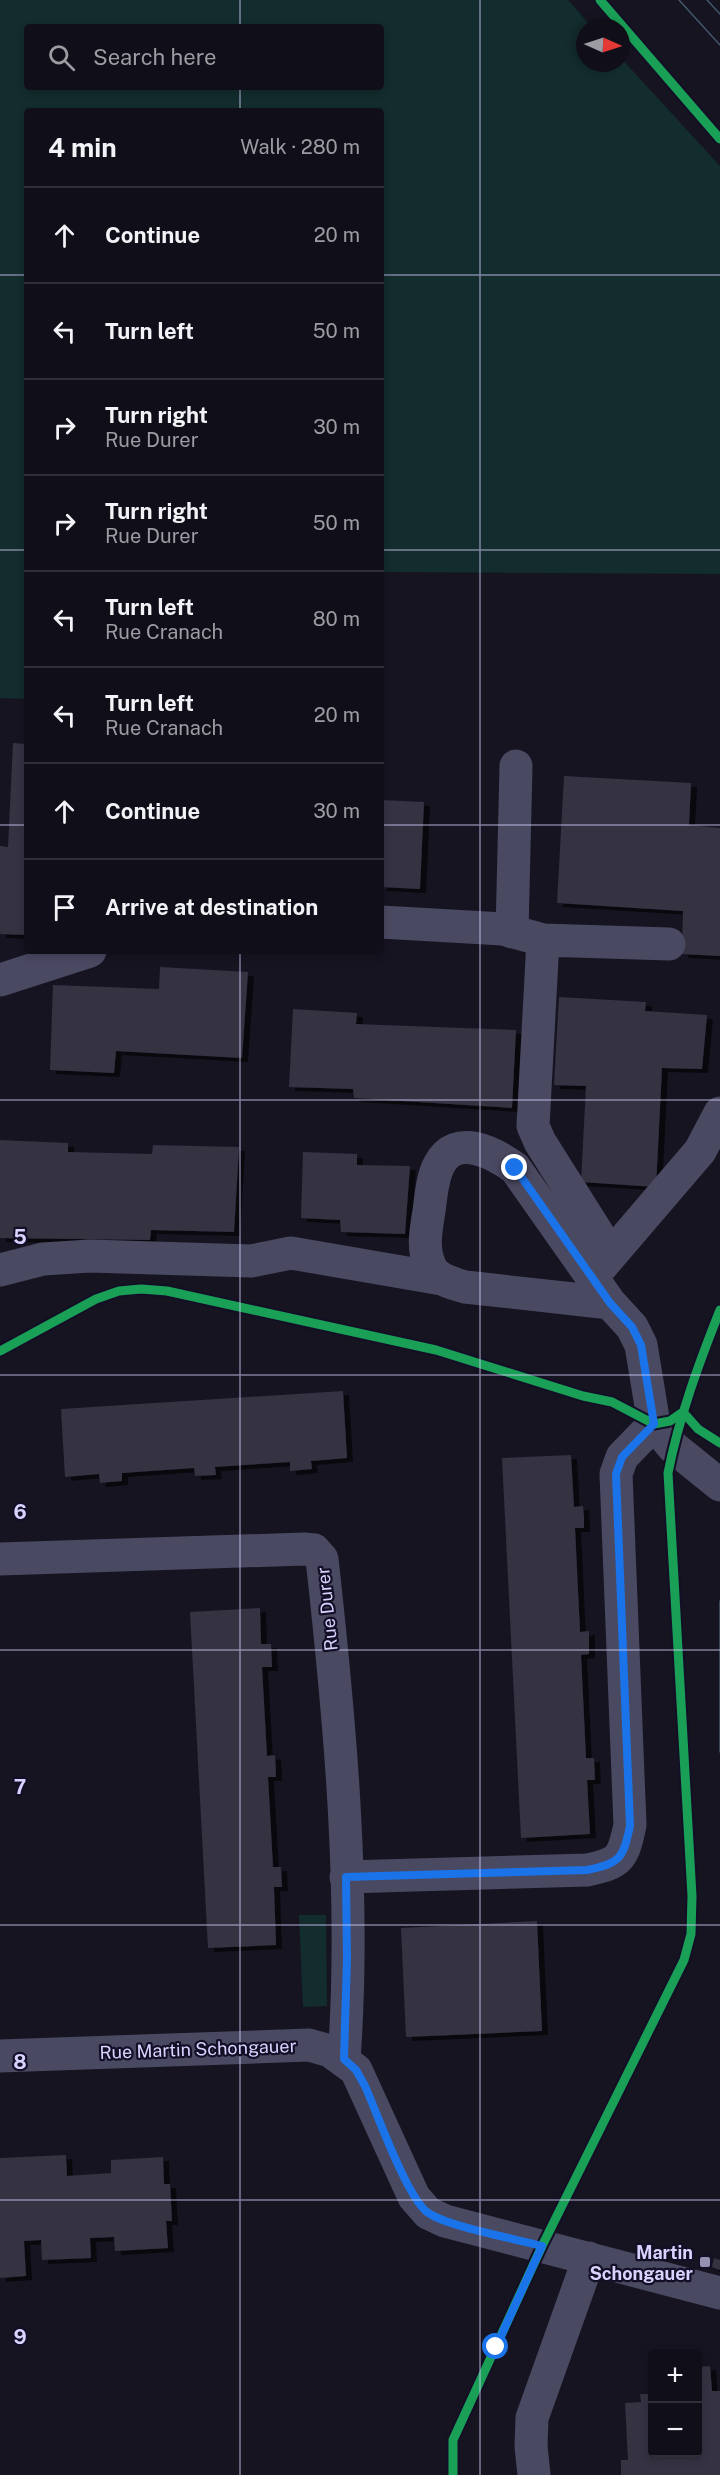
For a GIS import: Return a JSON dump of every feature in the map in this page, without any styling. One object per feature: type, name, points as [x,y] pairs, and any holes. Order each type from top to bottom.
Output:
[{"type":"street","points":[[512,932],[516,766]]},
{"type":"street","points":[[384,922],[503,929],[543,940],[669,944]]},
{"type":"street","points":[[543,940],[533,1126],[604,1278],[641,1345],[654,1424],[673,1447],[720,1485]]},
{"type":"street","points":[[0,980],[81,954]]},
{"type":"street","points":[[0,1270],[43,1259],[90,1256],[251,1261],[291,1252],[442,1279],[465,1287],[604,1278],[700,1150],[720,1113]]},
{"type":"street","points":[[442,1279],[430,1268],[424,1244],[431,1192],[439,1165],[452,1151],[473,1147],[495,1154],[515,1168],[604,1278]]},
{"type":"street","points":[[346,1877],[587,1870],[609,1865],[624,1852],[630,1826],[616,1474],[622,1457],[654,1424]]},
{"type":"street","name":"Rue Durer","points":[[0,1559],[314,1550],[322,1559],[336,1690],[346,1877],[347,1959],[344,2059]]},
{"type":"street","name":"Rue Martin Schongauer","points":[[0,2056],[309,2045],[330,2051],[344,2059],[356,2070],[414,2197],[428,2213],[445,2221],[720,2293]]},
{"type":"street","points":[[534,2475],[531,2446],[532,2418],[589,2258]]},
{"type":"green space","points":[[0,0],[568,0],[584,18],[576,18],[576,72],[630,72],[630,68],[720,166],[720,574],[384,572],[384,108],[24,108],[24,699],[0,698]]},
{"type":"green space","points":[[299,1915],[326,1915],[327,2006],[303,2007]]},
{"type":"building","points":[[13,743],[24,744],[24,935],[0,934],[0,846],[8,847]]},
{"type":"building","points":[[564,776],[691,783],[689,825],[720,828],[720,956],[682,954],[683,911],[557,903]]},
{"type":"building","points":[[384,800],[424,802],[420,889],[384,887]]},
{"type":"building","points":[[160,967],[248,972],[242,1058],[116,1051],[114,1073],[50,1070],[53,985],[159,989]]},
{"type":"building","points":[[559,997],[646,1002],[645,1011],[707,1015],[702,1069],[662,1068],[656,1187],[581,1182],[586,1086],[554,1085]]},
{"type":"building","points":[[293,1009],[357,1013],[356,1024],[516,1030],[512,1108],[354,1098],[353,1089],[289,1087]]},
{"type":"building","points":[[0,1140],[68,1143],[68,1152],[152,1154],[153,1145],[239,1147],[234,1232],[151,1230],[150,1240],[0,1238]]},
{"type":"building","points":[[303,1152],[357,1154],[357,1165],[410,1166],[405,1234],[341,1232],[340,1220],[301,1218]]},
{"type":"building","points":[[343,1391],[347,1458],[311,1461],[312,1469],[290,1471],[290,1462],[215,1467],[216,1475],[195,1476],[194,1468],[122,1473],[122,1481],[100,1483],[99,1474],[65,1477],[61,1409]]},
{"type":"building","points":[[571,1455],[574,1507],[583,1506],[584,1518],[584,1528],[575,1528],[580,1632],[589,1631],[589,1654],[581,1655],[586,1758],[594,1758],[595,1780],[587,1780],[590,1834],[521,1838],[502,1458]]},
{"type":"building","points":[[260,1608],[261,1644],[271,1644],[272,1667],[262,1667],[267,1756],[275,1755],[276,1777],[268,1777],[273,1867],[281,1867],[282,1887],[274,1887],[276,1945],[208,1948],[190,1612]]},
{"type":"building","points":[[537,1921],[542,2031],[406,2037],[401,1928]]},
{"type":"building","points":[[66,2155],[67,2176],[111,2173],[111,2160],[163,2157],[164,2184],[170,2184],[172,2221],[166,2221],[168,2248],[115,2251],[114,2237],[90,2238],[91,2258],[42,2260],[41,2240],[24,2241],[26,2276],[0,2278],[0,2158]]},
{"type":"building","points":[[714,2258],[720,2260],[720,2270],[712,2267]]},
{"type":"building","points":[[710,2366],[712,2391],[720,2391],[720,2475],[621,2475],[621,2460],[628,2460],[625,2403],[641,2402],[640,2394],[648,2394],[648,2457],[702,2457],[702,2367]]},
{"type":"tram line","points":[[679,0],[720,45]]},
{"type":"tram line","points":[[707,0],[720,14]]},
{"type":"tram line","points":[[720,1601],[720,1752]]},
{"type":"cycle path","points":[[600,0],[720,139]]},
{"type":"cycle path","points":[[0,1351],[96,1299],[119,1291],[141,1289],[167,1291],[436,1350],[583,1396],[612,1402],[654,1424],[670,1421],[683,1412],[698,1429],[720,1443]]},
{"type":"cycle path","points":[[453,2475],[453,2440],[542,2246],[684,1960],[691,1934],[692,1896],[668,1473],[690,1390],[720,1310]]},
{"type":"place","name":"Martin Schongauer","points":[[705,2262]]},
{"type":"route","points":[[496,2347],[542,2246],[445,2221],[428,2213],[414,2197],[365,2086],[356,2070],[344,2059],[347,1959],[346,1877],[587,1870],[609,1865],[624,1852],[630,1826],[616,1474],[622,1457],[654,1424],[641,1345],[632,1327],[610,1303],[515,1168]]}]
